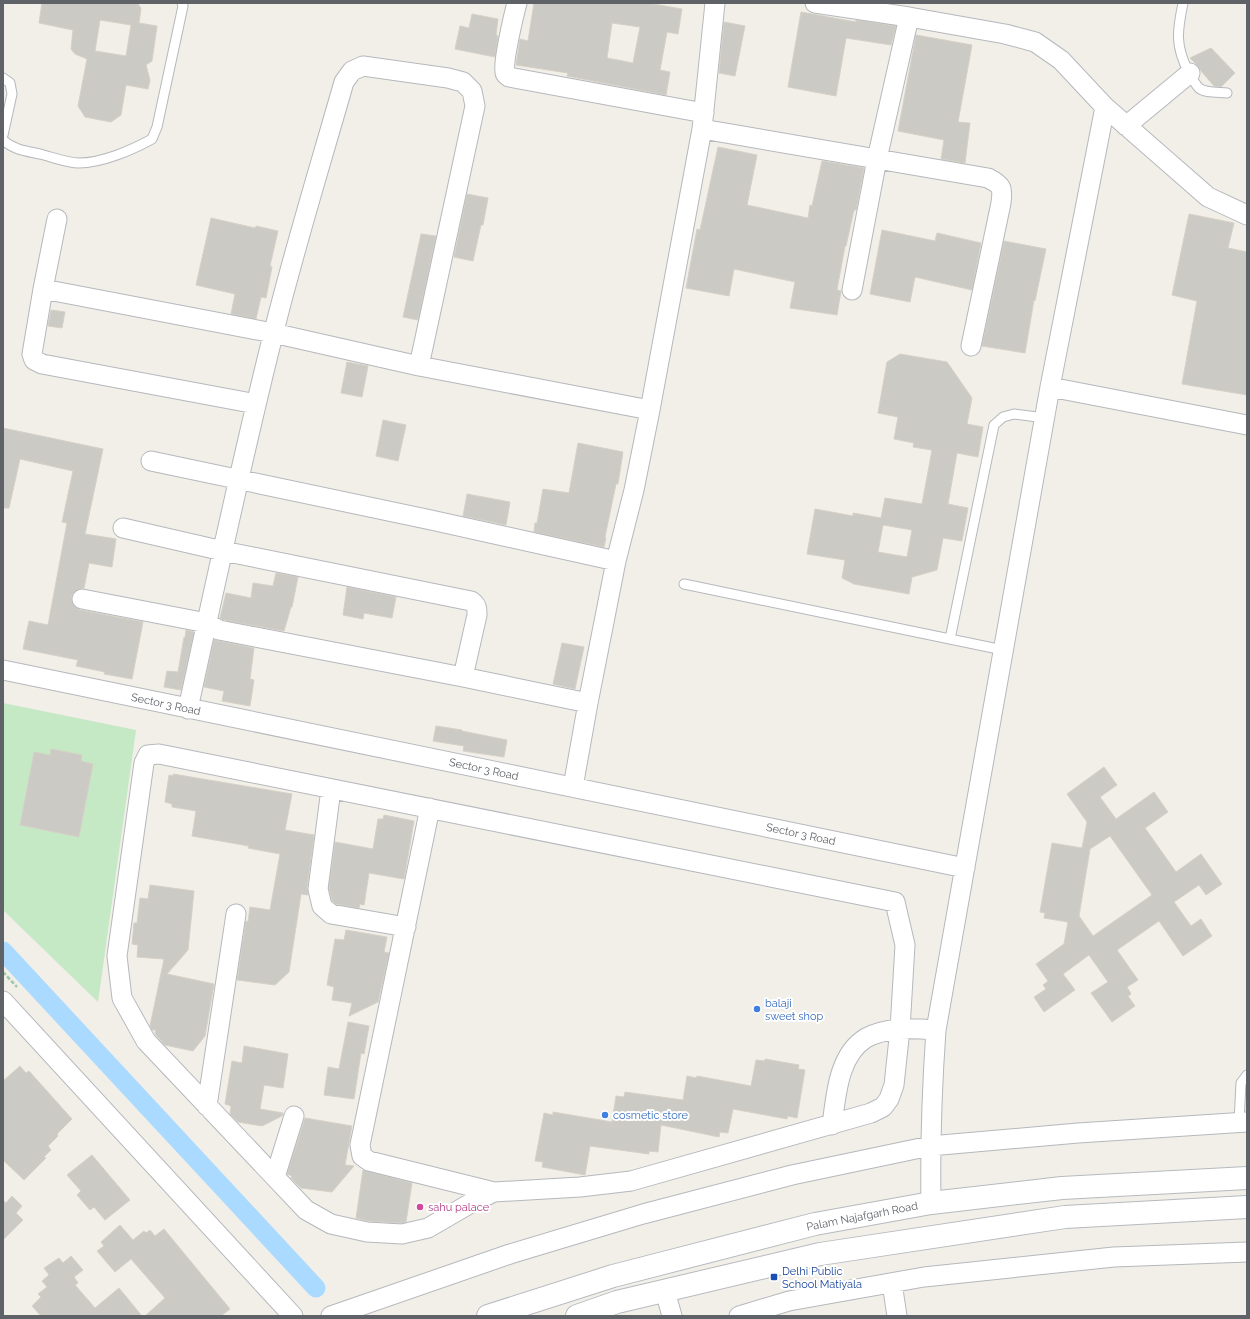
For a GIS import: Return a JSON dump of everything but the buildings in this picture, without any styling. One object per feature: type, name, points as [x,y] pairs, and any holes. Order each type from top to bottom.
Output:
[{"type":"main road","name":"Palam Najafgarh Road","points":[[488,1316],[629,1272],[814,1224],[931,1203],[1062,1188],[1247,1178]]},
{"type":"main road","points":[[577,1316],[617,1302],[820,1254],[1065,1217],[1247,1206]]},
{"type":"street","points":[[516,3],[505,61],[504,72],[509,77],[878,160],[988,178],[999,184],[1003,192],[1002,204],[971,346]]},
{"type":"street","points":[[573,787],[616,561],[634,490],[650,410],[703,121],[715,3]]},
{"type":"street","points":[[815,3],[909,17],[1005,34],[1035,42],[1061,60],[1105,107],[1208,197],[1247,215]]},
{"type":"street","points":[[852,290],[909,17]]},
{"type":"street","points":[[188,709],[273,333],[344,82],[352,71],[363,66],[448,78],[463,82],[472,91],[475,106],[420,366]]},
{"type":"street","points":[[1126,126],[1190,73]]},
{"type":"street","points":[[931,1203],[930,1146],[936,1030],[1050,387],[1105,107]]},
{"type":"street","points":[[58,219],[43,289],[32,354],[34,360],[42,364],[256,404]]},
{"type":"street","points":[[43,289],[273,333],[420,366],[650,410]]},
{"type":"street","points":[[1050,387],[1247,425]]},
{"type":"street","points":[[151,461],[423,518],[616,561]]},
{"type":"street","points":[[123,528],[223,551],[471,601],[477,608],[477,615],[463,677]]},
{"type":"street","points":[[82,599],[207,623],[219,630],[463,677],[588,703]]},
{"type":"street","name":"Sector 3 Road","points":[[3,670],[965,868]]},
{"type":"street","points":[[430,808],[360,1145],[362,1156],[369,1161],[494,1192],[580,1187],[631,1181],[871,1113],[883,1107],[889,1099],[894,1085],[900,1029],[905,945],[895,902],[430,808],[331,788],[158,754],[148,755],[144,763],[117,956],[122,998],[146,1041],[306,1210],[331,1224],[374,1232],[402,1234],[428,1228],[471,1203],[494,1192]]},
{"type":"street","points":[[331,788],[318,889],[322,906],[331,914],[406,927]]},
{"type":"street","points":[[207,1106],[236,914]]},
{"type":"street","points":[[4,1005],[293,1316]]},
{"type":"street","points":[[832,1125],[837,1088],[843,1067],[853,1050],[866,1038],[900,1029],[936,1030]]},
{"type":"street","points":[[275,1177],[294,1116]]},
{"type":"street","points":[[331,1316],[510,1254],[643,1214],[792,1175],[930,1146],[1078,1133],[1243,1122]]},
{"type":"street","points":[[739,1316],[789,1301],[924,1277],[1114,1257],[1247,1252]]},
{"type":"street","points":[[892,1283],[897,1316]]},
{"type":"street","points":[[665,1291],[672,1316]]},
{"type":"lane","points":[[3,140],[10,146],[78,163],[95,162],[140,146],[152,139],[157,127],[183,6],[182,3]]},
{"type":"lane","points":[[1184,3],[1179,22],[1178,39],[1182,59],[1199,88],[1204,91],[1227,93]]},
{"type":"lane","points":[[3,78],[10,83],[12,94],[3,135]]},
{"type":"lane","points":[[950,639],[994,425],[1003,417],[1014,414],[1045,418]]},
{"type":"lane","points":[[684,584],[1003,650]]},
{"type":"lane","points":[[1243,1122],[1241,1082],[1247,1075]]},
{"type":"green space","points":[[3,703],[136,730],[98,1002],[3,910]]},
{"type":"waterway","points":[[3,951],[316,1288]]},
{"type":"place","name":"balaji sweet shop","points":[[757,1009]]},
{"type":"place","name":"cosmetic store","points":[[605,1115]]},
{"type":"place","name":"sahu palace","points":[[420,1207]]},
{"type":"place","name":"Delhi Public School Matiyala","points":[[774,1277]]}]
